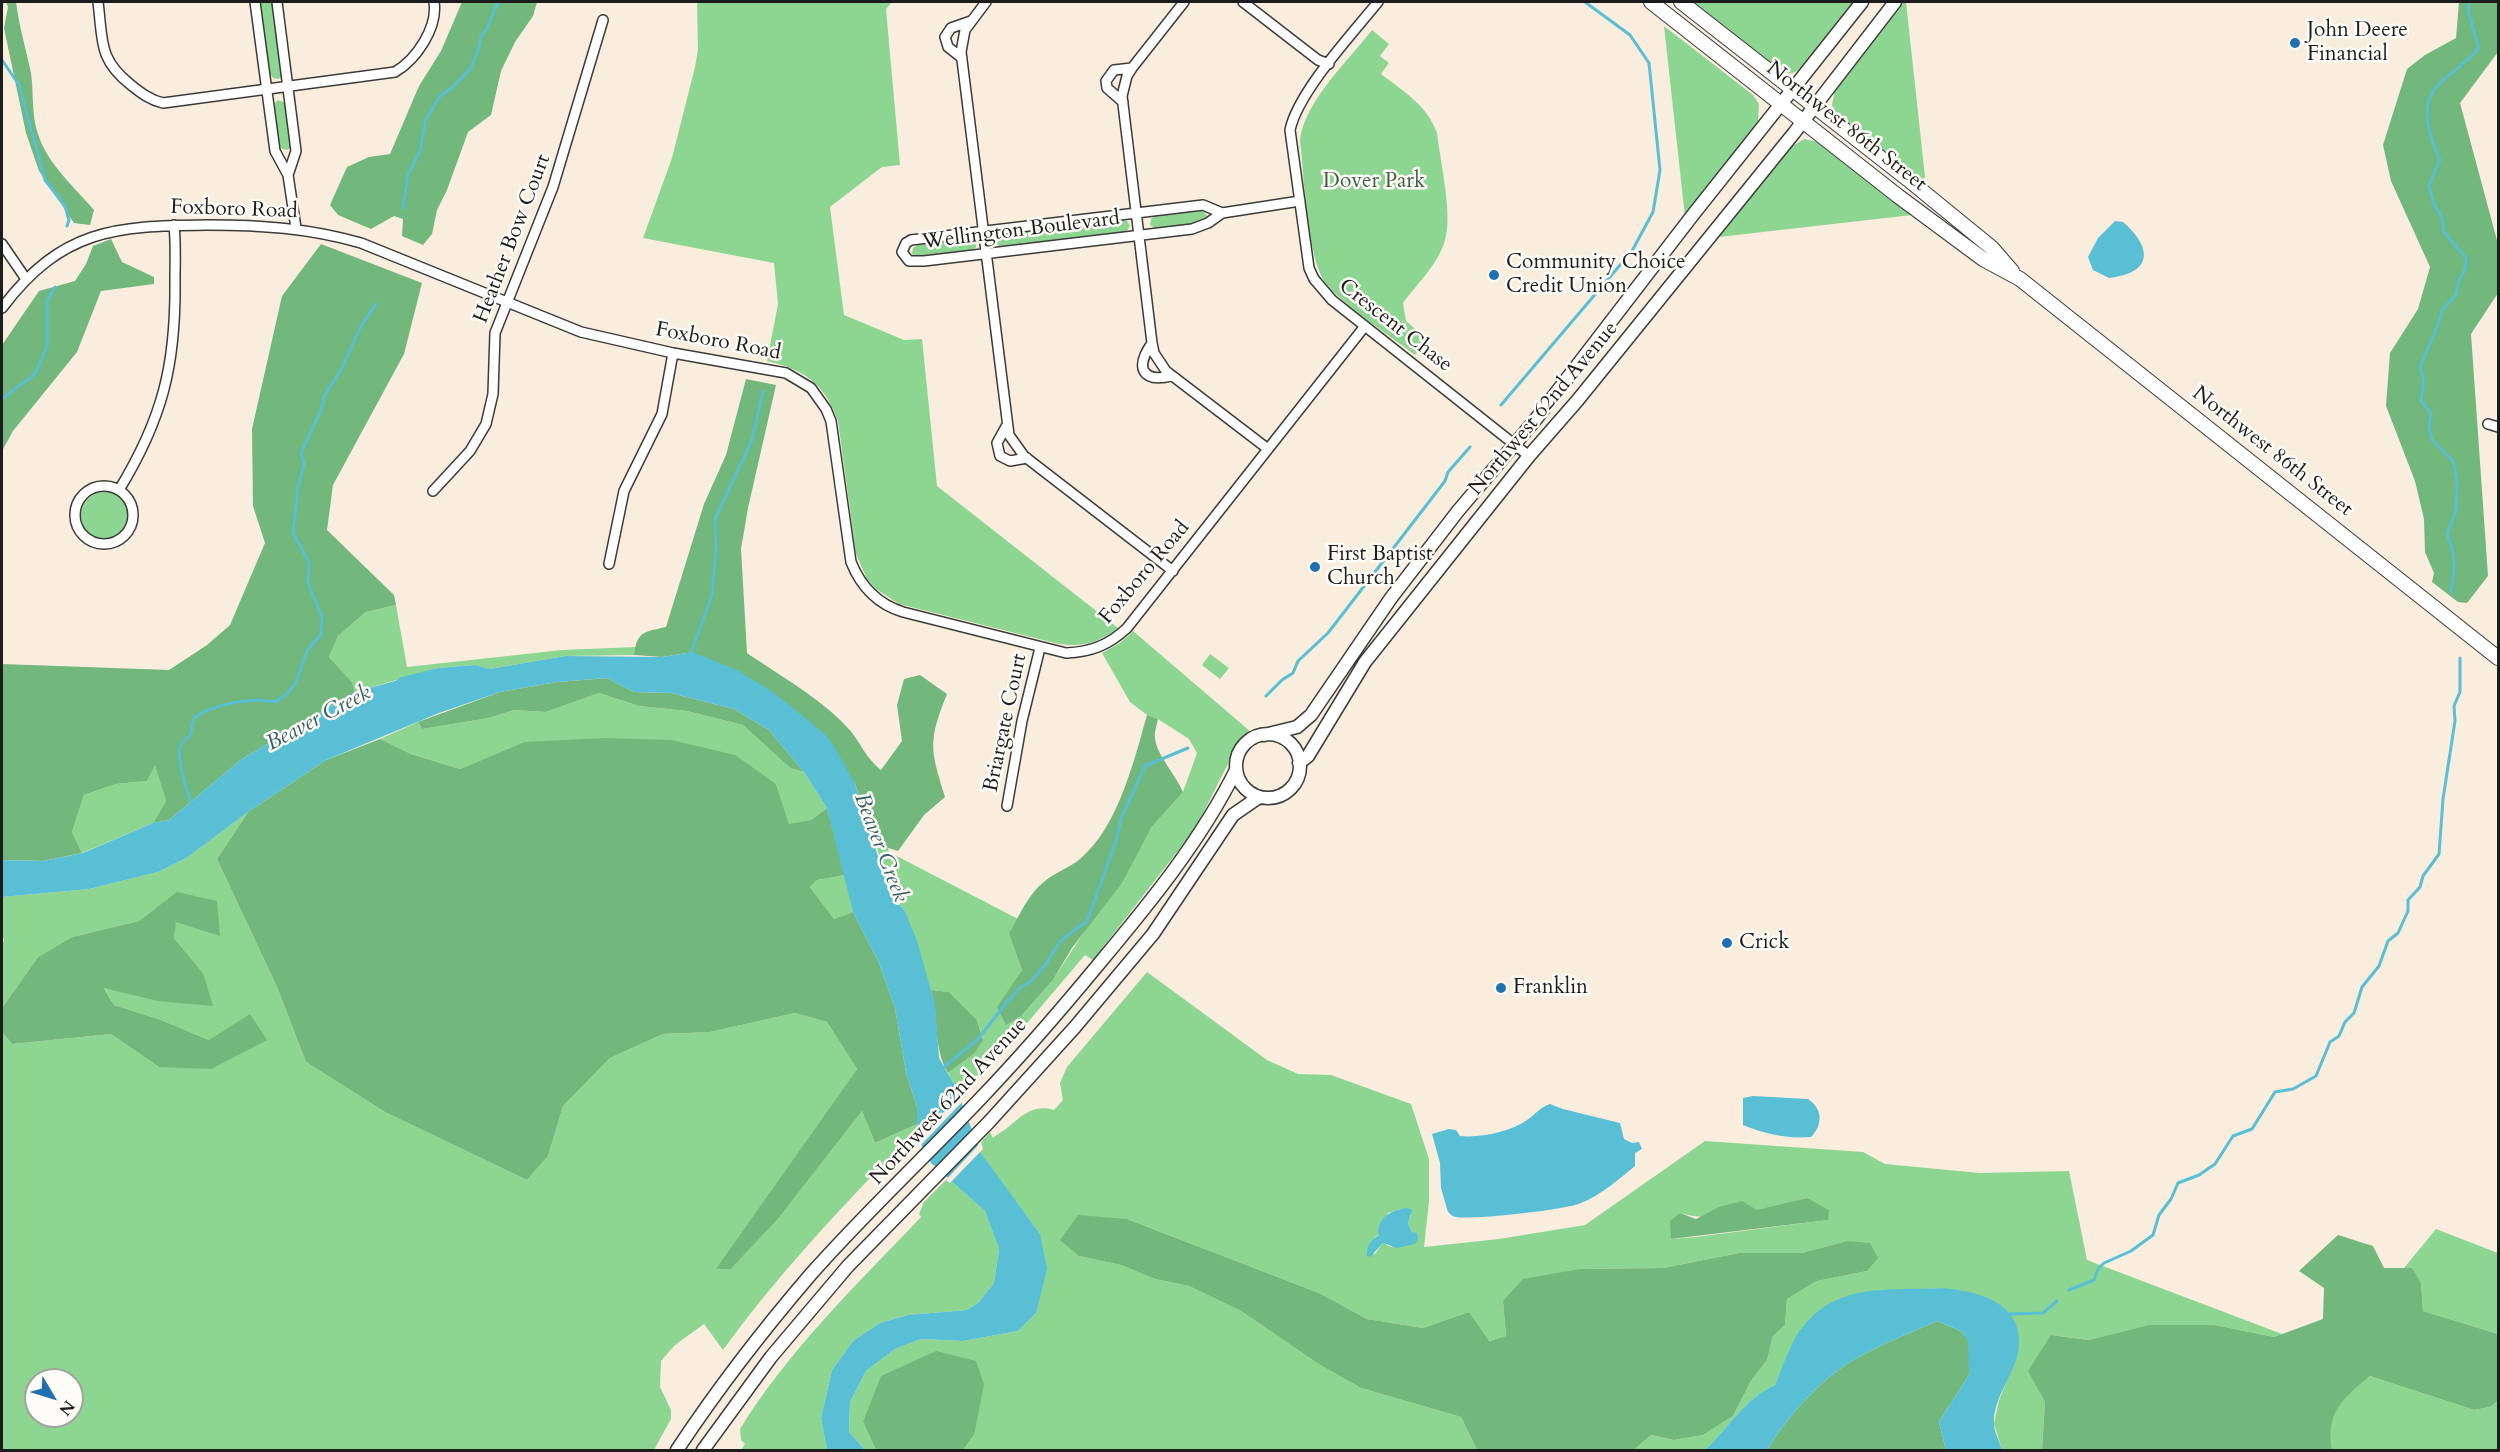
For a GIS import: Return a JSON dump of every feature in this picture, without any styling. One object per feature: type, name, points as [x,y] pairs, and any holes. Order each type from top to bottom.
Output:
[{"type":"main road","name":"Northwest 86th Street","points":[[1651,2],[1983,259],[2020,279]]},
{"type":"main road","name":"Northwest 86th Street","points":[[1681,2],[1816,106],[1992,248],[2020,279],[2499,658]]},
{"type":"street","points":[[98,2],[107,60],[118,74],[154,101],[171,103],[386,74],[403,67],[433,25],[434,2]]},
{"type":"street","points":[[255,2],[275,151],[288,175],[296,228]]},
{"type":"street","points":[[277,2],[296,151],[288,175]]},
{"type":"street","points":[[986,2],[971,21],[962,41],[962,58],[1007,425],[1014,445],[1027,458],[1173,571]]},
{"type":"street","points":[[1184,2],[1132,68],[1124,86],[1123,102],[1152,344],[1159,363],[1172,376],[1268,449]]},
{"type":"street","points":[[1243,2],[1318,60],[1329,64]]},
{"type":"street","name":"Crescent Chase","points":[[1378,2],[1296,107],[1290,130],[1306,253],[1314,279],[1332,300],[1529,456]]},
{"type":"street","name":"Northwest 62nd Avenue","points":[[1264,735],[1297,727],[1311,715],[1391,598],[1458,512],[1515,445],[1780,103],[1862,2]]},
{"type":"street","name":"Northwest 62nd Avenue","points":[[1299,763],[1308,756],[1316,744],[1365,662],[1529,456],[1577,401],[1804,122],[1896,2]]},
{"type":"street","name":"Heather Bow Court","points":[[433,491],[471,451],[486,424],[493,394],[495,333],[509,302],[562,159],[603,20]]},
{"type":"street","points":[[962,58],[948,47],[945,37],[951,27],[971,21]]},
{"type":"street","points":[[1123,102],[1107,88],[1106,81],[1114,70],[1132,68]]},
{"type":"street","name":"Wellington Boulevard","points":[[1222,213],[1203,205],[1136,212],[911,240],[906,243],[902,252],[904,257],[914,262],[1139,235],[1203,226],[1222,213],[1300,201]]},
{"type":"street","points":[[119,489],[144,447],[170,367],[175,320],[174,225]]},
{"type":"street","name":"Foxboro Road","points":[[2,308],[26,279],[52,257],[90,237],[132,227],[174,225],[296,228],[360,243],[581,332],[673,353],[786,373],[805,384],[819,398],[831,421],[851,562],[856,574],[871,594],[883,603],[903,612],[1040,648],[1073,653],[1105,645],[1127,628],[1365,326]]},
{"type":"street","points":[[2,244],[26,279]]},
{"type":"street","points":[[1152,344],[1142,360],[1141,367],[1144,372],[1157,378],[1172,376]]},
{"type":"street","points":[[609,564],[624,491],[662,414],[673,353]]},
{"type":"street","points":[[2488,424],[2499,427]]},
{"type":"street","points":[[1007,425],[997,443],[1000,456],[1011,460],[1027,458]]},
{"type":"street","points":[[105,485],[119,489],[130,501],[133,509],[131,525],[122,538],[114,542],[91,541],[84,536],[76,522],[76,507],[79,500],[90,489],[97,486],[105,485]]},
{"type":"street","name":"Briargate Court","points":[[1007,806],[1022,721],[1040,648]]},
{"type":"street","points":[[1264,735],[1276,736],[1287,741],[1296,751],[1299,763],[1298,775],[1293,786],[1283,794],[1271,798],[1259,797],[1248,792],[1240,782],[1236,770],[1237,758],[1242,747],[1252,738],[1264,735]]},
{"type":"street","name":"Northwest 62nd Avenue","points":[[677,1450],[752,1345],[813,1272],[982,1097],[1055,1016],[1179,863],[1214,812],[1236,770]]},
{"type":"street","name":"Northwest 62nd Avenue","points":[[702,1450],[771,1357],[849,1266],[989,1122],[1075,1027],[1153,934],[1233,815],[1259,797]]},
{"type":"green space","points":[[6,2],[16,2],[31,73],[36,129],[39,137],[56,167],[94,210],[90,225],[74,223],[39,171],[26,133],[4,28],[8,7]]},
{"type":"green space","points":[[260,2],[274,2],[282,77],[278,79],[273,78],[270,74]]},
{"type":"green space","points":[[462,2],[537,2],[533,16],[515,42],[501,71],[491,115],[468,132],[447,190],[437,210],[432,234],[423,245],[402,236],[403,219],[394,216],[371,229],[338,215],[330,205],[347,167],[369,157],[390,154],[419,86],[441,51]]},
{"type":"green space","points":[[697,2],[892,2],[886,9],[900,165],[882,167],[830,207],[844,315],[904,340],[922,339],[937,486],[1118,628],[1111,633],[1090,643],[1059,644],[899,604],[876,589],[867,579],[856,554],[838,421],[832,408],[812,380],[792,369],[767,361],[778,304],[774,263],[643,238],[672,158],[695,67],[698,50]]},
{"type":"green space","points":[[1690,2],[1857,2],[1802,68],[1793,73],[1782,73]]},
{"type":"green space","points":[[1903,2],[1906,2],[1926,186],[1839,118],[1832,105],[1835,90]]},
{"type":"green space","points":[[2459,2],[2498,2],[2498,52],[2460,103],[2498,244],[2498,293],[2471,334],[2488,576],[2467,603],[2458,602],[2432,582],[2434,573],[2425,552],[2424,519],[2415,481],[2386,406],[2390,353],[2418,309],[2430,267],[2391,181],[2383,145],[2407,69],[2425,55],[2456,38]]},
{"type":"green space","points":[[1664,26],[1753,95],[1759,104],[1758,122],[1685,217]]},
{"type":"green space","name":"Dover Park","points":[[1372,30],[1389,44],[1380,56],[1389,63],[1381,74],[1414,99],[1433,123],[1437,133],[1445,187],[1448,217],[1442,249],[1433,265],[1403,303],[1406,321],[1427,339],[1415,355],[1354,310],[1325,282],[1314,254],[1307,214],[1300,140],[1303,126],[1328,82]]},
{"type":"green space","points":[[278,100],[286,103],[291,148],[287,150],[282,149],[279,145],[274,104]]},
{"type":"green space","points":[[1804,139],[1819,142],[1912,215],[1719,237],[1791,147]]},
{"type":"green space","points":[[1199,210],[1207,216],[1201,224],[1157,229],[1150,225],[1151,219],[1156,215]]},
{"type":"green space","points":[[1127,221],[1130,226],[1126,232],[1001,248],[997,244],[997,238],[1003,234]]},
{"type":"green space","points":[[111,239],[122,262],[154,277],[154,284],[101,291],[77,352],[13,431],[2,451],[2,345],[39,291],[75,281],[86,264],[93,246]]},
{"type":"green space","points":[[969,239],[976,242],[973,251],[920,258],[912,254],[913,248],[918,245]]},
{"type":"green space","points":[[321,244],[422,283],[404,354],[333,485],[327,530],[394,595],[396,605],[366,612],[338,636],[329,657],[352,682],[355,692],[242,759],[169,820],[153,823],[166,801],[155,765],[147,781],[116,784],[84,795],[72,832],[82,853],[43,861],[2,860],[2,664],[169,670],[207,645],[230,625],[265,543],[253,506],[252,429],[282,296]]},
{"type":"green space","points":[[746,379],[776,385],[741,549],[747,653],[812,696],[836,716],[851,731],[870,759],[881,770],[902,741],[897,705],[904,679],[920,675],[947,694],[937,723],[933,745],[936,767],[945,797],[924,815],[898,851],[876,844],[855,784],[693,652],[662,657],[634,655],[637,641],[643,634],[666,627],[704,504],[726,455]]},
{"type":"green space","points":[[105,492],[122,499],[129,516],[122,533],[105,540],[88,533],[81,516],[88,499]]},
{"type":"green space","points":[[396,605],[407,667],[562,650],[635,647],[634,655],[565,656],[490,669],[474,665],[438,668],[355,692],[352,682],[329,657],[338,636],[366,612]]},
{"type":"green space","points":[[1133,631],[1251,732],[1242,739],[1234,752],[1195,829],[1093,960],[1085,955],[1011,1042],[977,1069],[978,1075],[959,1095],[948,1073],[975,1053],[983,1039],[977,1020],[949,992],[931,990],[905,911],[890,894],[876,844],[888,848],[889,852],[1018,919],[1009,934],[1022,970],[998,1007],[1022,1015],[1053,980],[1151,828],[1183,792],[1197,753],[1189,739],[1158,719],[1147,715],[1130,702],[1102,653],[1120,643]]},
{"type":"green space","points":[[1210,654],[1229,668],[1220,679],[1202,665]]},
{"type":"green space","points":[[607,678],[634,692],[671,693],[734,709],[769,730],[804,772],[790,768],[743,725],[687,711],[639,706],[599,693],[546,712],[514,710],[489,718],[422,729],[418,722],[500,692],[557,682]]},
{"type":"green space","points":[[599,693],[639,706],[687,711],[743,725],[790,768],[804,772],[827,808],[811,820],[789,825],[776,784],[524,742],[460,769],[411,754],[380,739],[418,722],[422,729],[489,718],[514,710],[546,712]]},
{"type":"green space","points":[[1147,715],[1158,719],[1155,733],[1156,744],[1183,792],[1151,828],[1122,883],[1072,948],[1053,980],[1022,1015],[1006,1025],[997,1007],[1022,970],[1009,934],[1025,905],[1039,886],[1080,859],[1105,829],[1123,792]]},
{"type":"green space","points":[[605,738],[671,740],[735,755],[776,784],[789,824],[811,820],[827,808],[845,875],[817,880],[810,887],[834,919],[853,912],[879,963],[895,1008],[906,1072],[917,1107],[917,1124],[875,1143],[862,1111],[778,1219],[731,1269],[716,1269],[857,1069],[827,1022],[795,1013],[710,1032],[663,1034],[610,1058],[563,1106],[548,1156],[527,1180],[385,1112],[306,1062],[277,987],[217,859],[248,812],[326,760],[380,739],[411,754],[460,769],[524,742]]},
{"type":"green space","points":[[155,764],[166,801],[153,823],[82,853],[72,832],[84,795],[116,784],[147,781]]},
{"type":"green space","points":[[248,812],[217,859],[277,987],[306,1062],[385,1112],[527,1180],[548,1156],[563,1106],[610,1058],[663,1034],[710,1032],[795,1013],[827,1022],[857,1069],[717,1269],[731,1269],[778,1219],[862,1111],[875,1143],[917,1124],[918,1139],[907,1150],[897,1150],[829,1222],[764,1297],[723,1350],[704,1324],[675,1345],[661,1361],[660,1387],[671,1410],[671,1419],[654,1450],[2,1450],[2,1032],[12,1044],[111,1034],[159,1067],[209,1040],[161,1020],[114,1005],[104,987],[157,1001],[203,973],[174,938],[178,892],[139,921],[72,937],[38,957],[2,1008],[4,939],[2,936],[2,897],[89,889],[158,872],[188,857]]},
{"type":"green space","points":[[845,875],[853,912],[834,919],[810,887],[817,880]]},
{"type":"green space","points":[[177,892],[217,901],[220,936],[176,922],[174,938],[203,973],[213,1006],[157,1001],[104,988],[114,1005],[161,1020],[209,1040],[250,1014],[267,1040],[211,1069],[159,1067],[111,1034],[12,1044],[2,1032],[2,1008],[38,957],[72,937],[139,921]]},
{"type":"green space","points":[[1147,972],[1267,1060],[1298,1074],[1331,1075],[1411,1104],[1429,1159],[1429,1201],[1424,1247],[1499,1239],[1585,1225],[1705,1141],[1863,1152],[1885,1164],[1980,1173],[2069,1171],[2087,1260],[2282,1334],[2274,1337],[2215,1325],[2148,1325],[2088,1340],[2052,1335],[2029,1371],[2045,1402],[2042,1450],[2002,1450],[1994,1424],[1999,1400],[2018,1353],[1942,1288],[1869,1292],[1794,1342],[1775,1385],[1755,1397],[1705,1450],[1634,1450],[1651,1435],[1674,1440],[1703,1435],[1733,1416],[1751,1381],[1767,1360],[1773,1336],[1785,1325],[1787,1299],[1817,1281],[1867,1271],[1847,1241],[1802,1253],[1739,1253],[1663,1268],[1580,1269],[1503,1301],[1506,1336],[1488,1341],[1469,1312],[1423,1328],[1367,1319],[1319,1293],[1127,1219],[1079,1256],[1121,1265],[1155,1279],[1189,1286],[1241,1311],[1320,1365],[1361,1388],[1461,1417],[1477,1450],[963,1450],[974,1435],[863,1422],[876,1450],[865,1450],[849,1432],[850,1402],[866,1371],[895,1349],[921,1339],[963,1341],[1018,1331],[1036,1313],[1040,1234],[981,1153],[979,1145],[990,1132],[993,1138],[1029,1112],[1040,1108],[1054,1110],[1063,1100],[1060,1083],[1067,1067]],"holes":[[[1807,1198],[1827,1220],[1671,1239],[1680,1213],[1694,1216],[1727,1216]],[[1401,1209],[1411,1215],[1408,1224],[1412,1232],[1391,1247],[1383,1243],[1374,1255],[1375,1237],[1379,1235],[1388,1213]]]},
{"type":"green space","points":[[931,990],[949,992],[977,1020],[983,1040],[975,1053],[948,1073],[940,1053]]},
{"type":"green space","points":[[948,1178],[985,1211],[999,1249],[994,1283],[979,1302],[967,1310],[908,1315],[880,1323],[853,1341],[832,1370],[821,1418],[827,1450],[741,1450],[745,1444],[741,1440],[740,1429],[779,1373],[848,1293],[921,1217],[919,1214],[924,1202]]},
{"type":"green space","points":[[1807,1198],[1829,1210],[1828,1220],[1671,1239],[1670,1221],[1680,1213],[1696,1219],[1719,1207],[1742,1201],[1757,1210]]},
{"type":"green space","points":[[1078,1215],[1127,1219],[1319,1293],[1367,1319],[1423,1328],[1469,1312],[1489,1341],[1506,1336],[1503,1301],[1523,1279],[1580,1269],[1663,1268],[1739,1253],[1802,1253],[1847,1241],[1870,1243],[1878,1258],[1867,1271],[1817,1281],[1787,1299],[1785,1325],[1773,1336],[1767,1360],[1751,1381],[1733,1416],[1703,1435],[1674,1440],[1651,1435],[1634,1450],[1477,1450],[1461,1417],[1361,1388],[1320,1365],[1241,1311],[1189,1286],[1155,1279],[1121,1265],[1079,1256],[1060,1240]]},
{"type":"green space","points":[[2436,1229],[2498,1253],[2498,1334],[2423,1311],[2421,1283],[2404,1268]]},
{"type":"green space","points":[[2338,1235],[2373,1246],[2384,1268],[2412,1268],[2421,1283],[2423,1311],[2498,1334],[2498,1401],[2490,1407],[2474,1410],[2370,1376],[2338,1407],[2331,1426],[2332,1450],[2042,1450],[2045,1402],[2028,1371],[2051,1335],[2088,1340],[2148,1325],[2215,1325],[2274,1337],[2323,1319],[2324,1288],[2299,1271]]},
{"type":"green space","points":[[1937,1321],[1961,1331],[1969,1341],[1969,1375],[1939,1422],[1946,1450],[1767,1450],[1806,1399],[1844,1366],[1886,1343]]},
{"type":"green space","points":[[936,1351],[976,1361],[984,1384],[974,1435],[963,1450],[876,1450],[863,1422],[881,1376]]},
{"type":"green space","points":[[2370,1376],[2474,1410],[2490,1407],[2498,1401],[2498,1450],[2332,1450],[2330,1437],[2333,1416],[2344,1400]]},
{"type":"water","points":[[2115,221],[2123,222],[2133,232],[2140,241],[2144,258],[2141,265],[2134,271],[2109,278],[2093,270],[2088,257],[2098,238]]},
{"type":"water","name":"Beaver Creek","points":[[693,652],[737,670],[774,693],[825,734],[834,746],[855,784],[890,894],[905,911],[917,941],[935,1004],[939,1058],[955,1086],[981,1153],[1040,1234],[1047,1269],[1036,1313],[1018,1331],[963,1341],[921,1339],[895,1349],[866,1371],[850,1402],[849,1432],[865,1450],[827,1450],[821,1418],[832,1370],[853,1341],[880,1323],[908,1315],[967,1310],[979,1302],[994,1283],[999,1249],[985,1211],[931,1163],[917,1137],[917,1107],[906,1072],[895,1008],[879,963],[853,912],[827,808],[804,772],[769,730],[734,709],[671,693],[634,692],[607,678],[557,682],[500,692],[439,713],[326,760],[248,812],[188,857],[158,872],[89,889],[2,897],[2,860],[43,861],[83,853],[153,823],[169,820],[242,759],[355,692],[438,668],[475,665],[490,669],[565,656],[662,657]]},
{"type":"water","points":[[1753,1096],[1808,1099],[1819,1112],[1818,1127],[1811,1137],[1793,1137],[1768,1133],[1743,1125],[1743,1098]]},
{"type":"water","points":[[1550,1104],[1620,1123],[1624,1139],[1632,1143],[1639,1142],[1642,1149],[1635,1153],[1635,1166],[1596,1196],[1572,1206],[1499,1216],[1465,1218],[1452,1216],[1448,1212],[1441,1188],[1440,1163],[1432,1134],[1449,1129],[1456,1130],[1460,1136],[1495,1133],[1520,1124]]},
{"type":"water","points":[[1408,1208],[1412,1210],[1408,1224],[1412,1232],[1417,1233],[1418,1239],[1415,1244],[1397,1248],[1383,1243],[1370,1257],[1367,1256],[1367,1249],[1379,1235],[1378,1229],[1382,1219],[1391,1212]]},
{"type":"water","points":[[1942,1288],[1971,1293],[1998,1303],[2015,1323],[2019,1336],[2018,1353],[1995,1414],[1994,1427],[2002,1450],[1946,1450],[1939,1422],[1969,1375],[1968,1341],[1961,1331],[1937,1321],[1844,1366],[1818,1387],[1795,1411],[1767,1450],[1705,1450],[1755,1397],[1775,1385],[1793,1342],[1807,1322],[1822,1308],[1858,1293],[1877,1290]]},
{"type":"pier","points":[[962,1093],[964,1100],[919,1147],[916,1141]]},
{"type":"pier","points":[[981,1142],[983,1149],[950,1183],[946,1180]]},
{"type":"waterway","points":[[403,208],[408,175],[420,151],[425,121],[440,96],[453,87],[470,69],[481,37],[498,2]]},
{"type":"waterway","points":[[1501,405],[1632,251],[1653,212],[1660,170],[1649,63],[1630,35],[1585,2]]},
{"type":"waterway","points":[[2451,592],[2454,562],[2447,534],[2456,511],[2457,480],[2453,461],[2432,440],[2429,428],[2431,413],[2421,401],[2424,380],[2420,367],[2442,310],[2456,295],[2458,282],[2465,270],[2466,258],[2444,232],[2442,218],[2433,202],[2429,185],[2440,160],[2430,132],[2427,112],[2428,102],[2438,85],[2479,48],[2468,11],[2469,2]]},
{"type":"waterway","points":[[2,60],[19,85],[45,180],[65,206],[69,220],[67,226]]},
{"type":"waterway","points":[[2,399],[35,374],[47,347],[47,301],[55,287]]},
{"type":"waterway","points":[[192,805],[183,776],[179,752],[184,740],[190,736],[194,718],[222,705],[256,700],[275,702],[288,693],[296,682],[307,651],[321,634],[322,617],[308,583],[309,562],[293,533],[298,486],[304,464],[301,453],[322,408],[324,396],[342,368],[361,326],[376,304]]},
{"type":"waterway","points":[[690,655],[712,595],[716,548],[715,519],[752,440],[763,391]]},
{"type":"waterway","points":[[1266,696],[1282,680],[1293,673],[1298,661],[1328,633],[1445,481],[1448,472],[1470,447]]},
{"type":"waterway","points":[[2069,1290],[2094,1280],[2098,1269],[2104,1263],[2131,1251],[2153,1235],[2159,1215],[2171,1199],[2178,1183],[2199,1175],[2215,1164],[2233,1136],[2252,1129],[2275,1092],[2293,1089],[2316,1076],[2330,1042],[2339,1036],[2345,1022],[2354,1013],[2362,987],[2379,966],[2388,941],[2398,933],[2408,911],[2408,900],[2420,887],[2423,876],[2439,854],[2443,799],[2455,721],[2454,706],[2460,692],[2460,658]]},
{"type":"waterway","points":[[943,1068],[979,1038],[1006,1003],[1046,964],[1060,941],[1087,921],[1115,844],[1122,816],[1145,766],[1188,748]]},
{"type":"waterway","points":[[2009,1314],[2043,1313],[2057,1301]]},
{"type":"place","name":"John Deere Financial","points":[[2295,43]]},
{"type":"place","name":"Community Choice Credit Union","points":[[1494,275]]},
{"type":"place","name":"First Baptist Church","points":[[1315,567]]},
{"type":"place","name":"Crick","points":[[1727,943]]},
{"type":"place","name":"Franklin","points":[[1501,988]]}]
